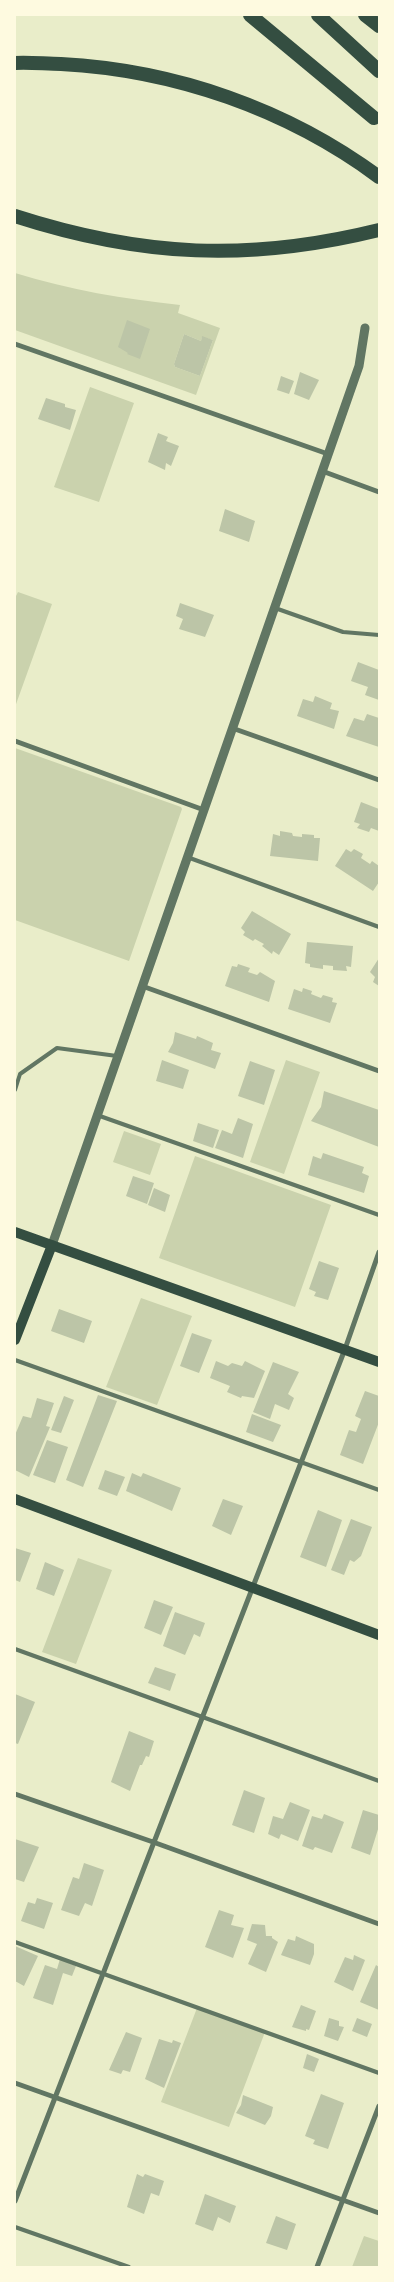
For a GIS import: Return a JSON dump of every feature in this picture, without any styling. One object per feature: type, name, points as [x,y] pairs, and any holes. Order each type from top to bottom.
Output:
[{"type":"highway","points":[[250,15],[377,121]]},
{"type":"highway","points":[[262,15],[377,121]]},
{"type":"highway","points":[[318,15],[379,71]]},
{"type":"highway","points":[[365,15],[379,26]]},
{"type":"highway","points":[[15,62],[126,70],[218,94],[260,109],[304,130],[358,162],[379,177]]},
{"type":"highway","points":[[15,216],[92,238],[191,251],[233,252],[285,248],[379,230]]},
{"type":"main road","points":[[15,1232],[379,1362]]},
{"type":"main road","points":[[15,1340],[52,1244]]},
{"type":"main road","points":[[15,1499],[251,1589],[379,1635]]},
{"type":"street","points":[[52,1244],[359,366],[365,328]]},
{"type":"street","points":[[15,344],[328,454]]},
{"type":"street","points":[[322,471],[379,492]]},
{"type":"street","points":[[232,728],[379,780]]},
{"type":"street","points":[[15,741],[204,810]]},
{"type":"street","points":[[142,986],[379,1071]]},
{"type":"street","points":[[15,2201],[345,1349],[379,1252]]},
{"type":"street","points":[[15,1794],[379,1924]]},
{"type":"street","points":[[15,2083],[379,2213]]},
{"type":"street","points":[[318,2267],[379,2106]]},
{"type":"lane","points":[[275,608],[342,632],[379,635]]},
{"type":"lane","points":[[187,857],[379,927]]},
{"type":"lane","points":[[15,1090],[20,1074],[57,1048],[118,1056]]},
{"type":"lane","points":[[97,1115],[379,1215]]},
{"type":"lane","points":[[15,1360],[379,1490]]},
{"type":"lane","points":[[15,1649],[379,1781]]},
{"type":"lane","points":[[15,1942],[379,2072]]},
{"type":"lane","points":[[15,2226],[129,2267]]},
{"type":"green space","points":[[15,273],[97,293],[180,305],[178,313],[220,328],[196,395],[15,330]],"holes":[[[184,334],[201,341],[202,337],[213,340],[200,376],[175,367],[174,364]]]},
{"type":"green space","points":[[90,387],[134,403],[99,502],[54,487]]},
{"type":"green space","points":[[18,592],[52,604],[15,707],[15,598]]},
{"type":"green space","points":[[15,748],[181,807],[182,809],[129,961],[15,920]]},
{"type":"green space","points":[[286,1060],[320,1072],[284,1174],[250,1162]]},
{"type":"green space","points":[[124,1131],[161,1144],[150,1175],[113,1162]]},
{"type":"green space","points":[[195,1156],[331,1205],[295,1307],[159,1258]]},
{"type":"green space","points":[[141,1298],[192,1316],[157,1405],[106,1387]]},
{"type":"green space","points":[[78,1558],[112,1570],[76,1664],[42,1652]]},
{"type":"green space","points":[[197,2008],[265,2032],[229,2127],[161,2102]]},
{"type":"green space","points":[[364,2236],[379,2241],[379,2267],[352,2267]]},
{"type":"building","points":[[127,320],[150,329],[140,359],[127,354],[118,347]]},
{"type":"building","points":[[184,334],[201,341],[202,336],[213,340],[200,376],[175,367],[174,364]]},
{"type":"building","points":[[300,372],[319,380],[309,400],[294,394]]},
{"type":"building","points":[[281,376],[294,381],[289,394],[277,390]]},
{"type":"building","points":[[46,398],[76,410],[70,430],[38,419]]},
{"type":"building","points":[[158,433],[168,437],[166,441],[179,446],[171,466],[166,463],[165,470],[148,462]]},
{"type":"building","points":[[225,509],[255,521],[249,542],[219,531]]},
{"type":"building","points":[[180,603],[214,615],[205,637],[179,629],[183,619],[176,616]]},
{"type":"building","points":[[358,662],[379,670],[379,700],[365,695],[368,687],[351,681]]},
{"type":"building","points":[[315,696],[332,703],[330,709],[339,711],[334,729],[297,716],[303,699],[313,702]]},
{"type":"building","points":[[367,714],[379,718],[379,747],[346,736],[354,718],[364,721]]},
{"type":"building","points":[[361,802],[379,809],[379,831],[371,828],[369,832],[357,828],[360,824],[354,822]]},
{"type":"building","points":[[280,831],[292,833],[293,836],[302,837],[302,834],[314,835],[314,838],[320,838],[318,861],[270,856],[273,834],[280,836]]},
{"type":"building","points":[[346,849],[351,852],[354,849],[363,854],[361,858],[370,864],[372,861],[379,866],[379,882],[373,891],[335,866]]},
{"type":"building","points":[[252,911],[291,934],[279,955],[273,951],[272,954],[262,946],[264,944],[255,939],[253,941],[243,935],[245,932],[241,928]]},
{"type":"building","points":[[307,942],[353,946],[351,967],[346,966],[347,971],[333,970],[333,966],[323,965],[323,969],[310,967],[310,964],[305,963]]},
{"type":"building","points":[[379,958],[379,986],[373,982],[375,977],[370,972]]},
{"type":"building","points":[[238,964],[250,968],[248,972],[257,975],[260,972],[275,981],[269,1002],[225,986],[232,966],[237,967]]},
{"type":"building","points":[[303,988],[312,991],[311,994],[321,998],[323,995],[333,998],[332,1002],[337,1003],[330,1023],[288,1009],[294,989],[302,992]]},
{"type":"building","points":[[175,1032],[196,1039],[197,1036],[213,1043],[211,1050],[221,1053],[215,1069],[168,1052],[173,1043]]},
{"type":"building","points":[[162,1060],[189,1070],[183,1089],[156,1081]]},
{"type":"building","points":[[250,1061],[275,1070],[264,1105],[238,1096]]},
{"type":"building","points":[[324,1091],[379,1110],[379,1147],[311,1121],[321,1107]]},
{"type":"building","points":[[238,1118],[253,1124],[243,1158],[215,1148],[222,1130],[232,1134]]},
{"type":"building","points":[[198,1123],[219,1130],[213,1148],[193,1141]]},
{"type":"building","points":[[323,1153],[364,1167],[362,1173],[369,1176],[364,1193],[308,1175],[313,1156],[321,1159]]},
{"type":"building","points":[[133,1176],[154,1183],[147,1204],[126,1196]]},
{"type":"building","points":[[154,1188],[170,1195],[165,1212],[148,1205]]},
{"type":"building","points":[[319,1261],[339,1268],[328,1300],[314,1296],[316,1292],[309,1289]]},
{"type":"building","points":[[59,1309],[92,1321],[84,1343],[51,1331]]},
{"type":"building","points":[[192,1333],[212,1340],[199,1373],[180,1366]]},
{"type":"building","points":[[216,1361],[228,1366],[232,1363],[242,1366],[245,1361],[265,1371],[254,1398],[242,1396],[241,1398],[227,1392],[230,1386],[210,1378]]},
{"type":"building","points":[[273,1362],[299,1372],[288,1394],[294,1398],[289,1410],[275,1404],[270,1419],[253,1412]]},
{"type":"building","points":[[365,1391],[379,1396],[379,1422],[363,1464],[340,1455],[349,1430],[356,1432],[361,1419],[355,1416]]},
{"type":"building","points":[[98,1395],[117,1401],[83,1487],[66,1480]]},
{"type":"building","points":[[64,1396],[74,1400],[61,1433],[51,1430]]},
{"type":"building","points":[[37,1398],[54,1403],[46,1426],[50,1427],[29,1477],[15,1470],[15,1435],[23,1416],[31,1418]]},
{"type":"building","points":[[252,1414],[281,1425],[273,1442],[246,1432]]},
{"type":"building","points":[[47,1440],[68,1447],[55,1483],[33,1475]]},
{"type":"building","points":[[105,1470],[125,1477],[117,1496],[98,1489]]},
{"type":"building","points":[[132,1473],[141,1477],[143,1473],[181,1488],[172,1511],[126,1491]]},
{"type":"building","points":[[223,1499],[243,1506],[231,1535],[212,1526]]},
{"type":"building","points":[[318,1510],[342,1520],[326,1567],[300,1557]]},
{"type":"building","points":[[351,1519],[372,1527],[361,1556],[354,1562],[350,1560],[344,1575],[331,1570]]},
{"type":"building","points":[[15,1548],[31,1553],[20,1582],[15,1580]]},
{"type":"building","points":[[45,1562],[64,1570],[54,1596],[36,1589]]},
{"type":"building","points":[[154,1600],[173,1607],[161,1635],[144,1628]]},
{"type":"building","points":[[175,1612],[205,1623],[200,1637],[194,1634],[185,1655],[163,1646]]},
{"type":"building","points":[[155,1667],[176,1674],[170,1691],[148,1683]]},
{"type":"building","points":[[15,1694],[35,1702],[18,1744],[15,1743]]},
{"type":"building","points":[[129,1731],[154,1741],[149,1757],[146,1756],[142,1765],[140,1765],[130,1791],[111,1782]]},
{"type":"building","points":[[244,1790],[265,1798],[254,1833],[232,1825]]},
{"type":"building","points":[[290,1802],[310,1810],[298,1841],[281,1834],[279,1839],[268,1834],[273,1816],[283,1819]]},
{"type":"building","points":[[363,1810],[379,1815],[379,1826],[370,1855],[351,1848]]},
{"type":"building","points":[[324,1814],[344,1822],[332,1853],[315,1847],[313,1850],[302,1846],[312,1816],[322,1819]]},
{"type":"building","points":[[15,1839],[39,1847],[24,1882],[15,1879]]},
{"type":"building","points":[[84,1863],[104,1870],[92,1906],[85,1903],[79,1916],[61,1910],[73,1877],[79,1879]]},
{"type":"building","points":[[37,1898],[53,1903],[44,1929],[21,1921],[28,1902],[35,1904]]},
{"type":"building","points":[[219,1910],[234,1915],[231,1925],[244,1928],[233,1958],[205,1947]]},
{"type":"building","points":[[252,1924],[265,1925],[266,1936],[272,1936],[278,1942],[266,1972],[248,1964],[257,1944],[247,1940]]},
{"type":"building","points":[[296,1936],[314,1944],[314,1954],[310,1965],[281,1955],[288,1939],[295,1941]]},
{"type":"building","points":[[15,1946],[38,1956],[24,1986],[15,1981]]},
{"type":"building","points":[[354,1955],[365,1960],[353,1991],[334,1982],[345,1957],[353,1960]]},
{"type":"building","points":[[60,1959],[76,1966],[72,1976],[63,1973],[53,2005],[33,1998],[45,1965],[57,1969]]},
{"type":"building","points":[[376,1965],[379,1967],[379,2010],[360,2002]]},
{"type":"building","points":[[301,2005],[316,2011],[309,2030],[306,2029],[306,2031],[292,2027]]},
{"type":"building","points":[[329,2018],[339,2021],[339,2026],[344,2027],[338,2041],[324,2036]]},
{"type":"building","points":[[357,2018],[372,2024],[367,2037],[352,2031]]},
{"type":"building","points":[[126,2032],[142,2038],[130,2072],[123,2070],[121,2074],[109,2070]]},
{"type":"building","points":[[159,2039],[172,2043],[173,2040],[181,2043],[164,2088],[145,2079]]},
{"type":"building","points":[[307,2054],[319,2059],[314,2072],[303,2068]]},
{"type":"building","points":[[321,2094],[344,2103],[328,2149],[313,2144],[315,2140],[305,2136]]},
{"type":"building","points":[[243,2095],[273,2107],[271,2116],[265,2125],[236,2113],[241,2105]]},
{"type":"building","points":[[137,2174],[143,2177],[145,2174],[164,2181],[159,2196],[151,2193],[144,2214],[127,2207]]},
{"type":"building","points":[[205,2194],[236,2206],[230,2223],[218,2217],[213,2231],[195,2224]]},
{"type":"building","points":[[276,2216],[296,2224],[287,2250],[266,2243]]}]
